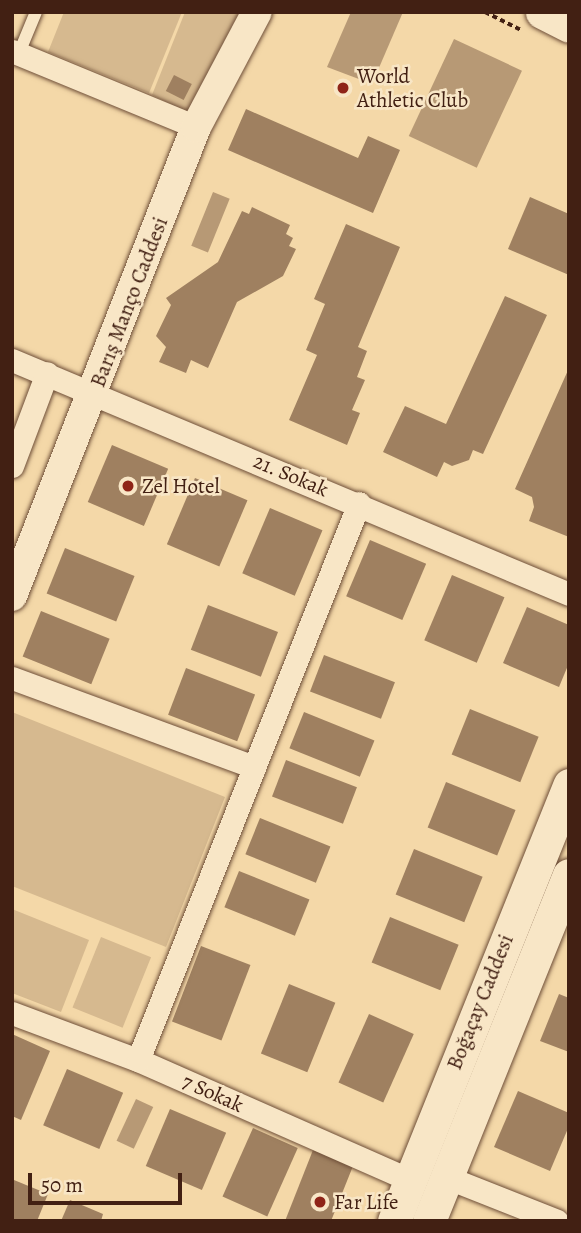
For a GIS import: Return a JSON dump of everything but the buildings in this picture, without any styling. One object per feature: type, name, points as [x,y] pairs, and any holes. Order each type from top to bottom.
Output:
[{"type":"main road","points":[[542,12],[569,26]]},
{"type":"main road","name":"Boğaçay Caddesi","points":[[394,1221],[569,785]]},
{"type":"main road","name":"Boğaçay Caddesi","points":[[429,1221],[569,875]]},
{"type":"street","name":"Barış Manço Caddesi","points":[[12,596],[94,393],[196,127],[257,12]]},
{"type":"street","points":[[14,58],[196,127]]},
{"type":"street","name":"21. Sokak","points":[[12,359],[359,503],[569,594]]},
{"type":"street","points":[[12,466],[47,373]]},
{"type":"street","points":[[138,1060],[359,503]]},
{"type":"street","points":[[12,678],[254,767]]},
{"type":"street","name":"7 Sokak","points":[[12,1013],[138,1060],[410,1180]]},
{"type":"street","points":[[446,1177],[557,1221]]},
{"type":"lane","points":[[14,58],[36,12]]},
{"type":"shaded area","points":[[64,12],[182,12],[149,93],[48,52]]},
{"type":"shaded area","points":[[185,12],[242,12],[189,113],[152,95]]},
{"type":"shaded area","points":[[351,12],[403,12],[372,84],[327,67]]},
{"type":"shaded area","points":[[454,39],[522,71],[477,168],[409,136]]},
{"type":"shaded area","points":[[213,192],[230,199],[208,253],[191,246]]},
{"type":"shaded area","points":[[12,712],[225,797],[166,947],[12,886]]},
{"type":"shaded area","points":[[12,909],[89,940],[61,1012],[12,993]]},
{"type":"shaded area","points":[[101,937],[151,957],[123,1028],[73,1007]]},
{"type":"shaded area","points":[[136,1099],[153,1107],[134,1149],[117,1141]]},
{"type":"place","name":"World Athletic Club","points":[[343,88]]},
{"type":"place","name":"Zel Hotel","points":[[128,486]]},
{"type":"place","name":"Far Life","points":[[320,1202]]}]
